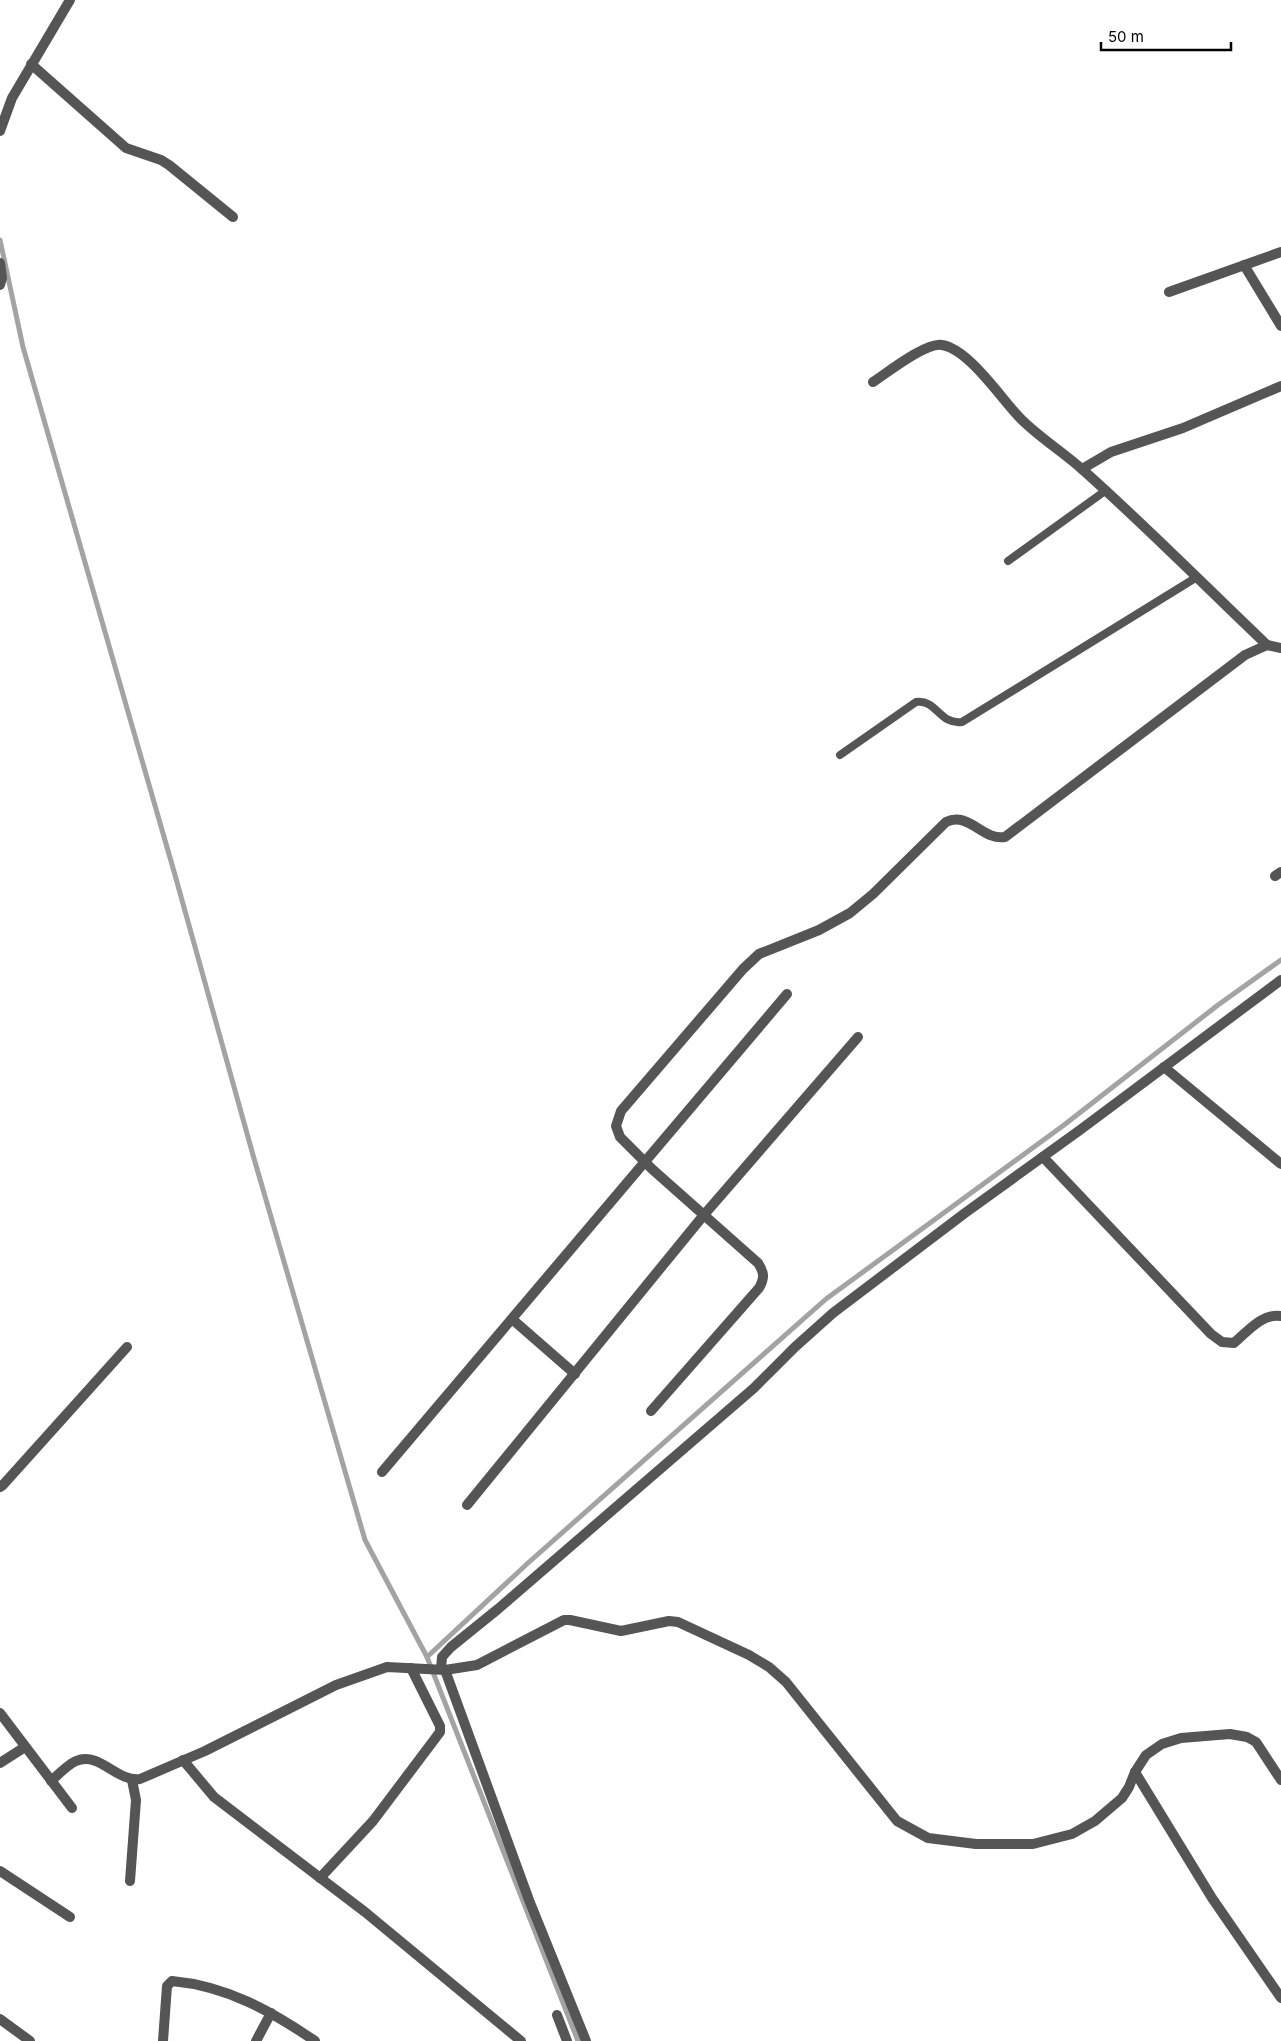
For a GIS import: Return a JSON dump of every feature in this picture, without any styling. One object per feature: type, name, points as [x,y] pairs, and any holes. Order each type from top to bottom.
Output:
[{"type":"street","points":[[0,131],[12,98],[70,0]]},
{"type":"street","points":[[32,64],[126,148],[161,160],[169,165],[232,217]]},
{"type":"street","points":[[1169,292],[1281,252]]},
{"type":"street","points":[[0,263],[2,278],[0,285]]},
{"type":"street","points":[[1244,265],[1281,326]]},
{"type":"street","points":[[873,382],[924,349],[940,344],[948,346],[965,356],[1022,420],[1082,469],[1267,646]]},
{"type":"street","points":[[1082,469],[1110,452],[1183,428],[1281,386]]},
{"type":"street","points":[[651,1411],[759,1288],[763,1281],[762,1269],[758,1262],[703,1216],[620,1137],[616,1126],[621,1111],[743,968],[759,954],[819,930],[850,913],[873,894],[946,822],[954,818],[963,820],[999,838],[1011,833],[1245,655],[1267,646],[1281,648]]},
{"type":"street","points":[[586,2041],[529,1900],[441,1669],[442,1657],[451,1647],[498,1610],[754,1388],[795,1347],[833,1313],[965,1213],[1281,980]]},
{"type":"street","points":[[382,1472],[787,994]]},
{"type":"street","points":[[468,1505],[703,1216],[858,1037]]},
{"type":"street","points":[[1164,1067],[1281,1164]]},
{"type":"street","points":[[1043,1157],[1212,1334],[1222,1342],[1234,1343],[1264,1318],[1273,1315],[1281,1316]]},
{"type":"street","points":[[512,1319],[574,1374]]},
{"type":"street","points":[[0,1486],[3,1486],[127,1347]]},
{"type":"street","points":[[51,1781],[76,1761],[86,1760],[98,1761],[125,1778],[132,1780],[140,1779],[265,1722],[336,1685],[387,1667],[441,1669],[477,1665],[564,1620],[621,1632],[669,1621],[685,1624],[749,1655],[781,1677],[897,1821],[928,1838],[976,1844],[1033,1844],[1072,1834],[1094,1821],[1122,1798],[1146,1755],[1162,1744],[1182,1738],[1230,1734],[1247,1737],[1256,1742],[1281,1780]]},
{"type":"street","points":[[320,1878],[373,1822],[440,1732],[440,1726],[411,1668]]},
{"type":"street","points":[[0,1713],[72,1808]]},
{"type":"street","points":[[0,1763],[25,1747]]},
{"type":"street","points":[[183,1760],[214,1798],[365,1912],[521,2041]]},
{"type":"street","points":[[1135,1772],[1212,1898],[1281,1998]]},
{"type":"street","points":[[130,1881],[136,1800],[132,1780]]},
{"type":"street","points":[[0,1871],[70,1917]]},
{"type":"street","points":[[163,2041],[167,1986],[172,1981],[185,1982],[253,2002],[315,2041]]},
{"type":"street","points":[[256,2041],[271,2013]]},
{"type":"street","points":[[557,2015],[567,2041]]},
{"type":"street","points":[[0,2019],[30,2041]]},
{"type":"lane","points":[[1008,561],[1105,491]]},
{"type":"lane","points":[[840,755],[916,702],[929,703],[947,720],[953,723],[962,722],[1197,577]]},
{"type":"waterway","points":[[0,240],[23,347],[175,875],[253,1155],[365,1540],[427,1657],[578,2041]]},
{"type":"waterway","points":[[427,1657],[528,1563],[826,1299],[1064,1125],[1218,1005],[1281,960]]}]
